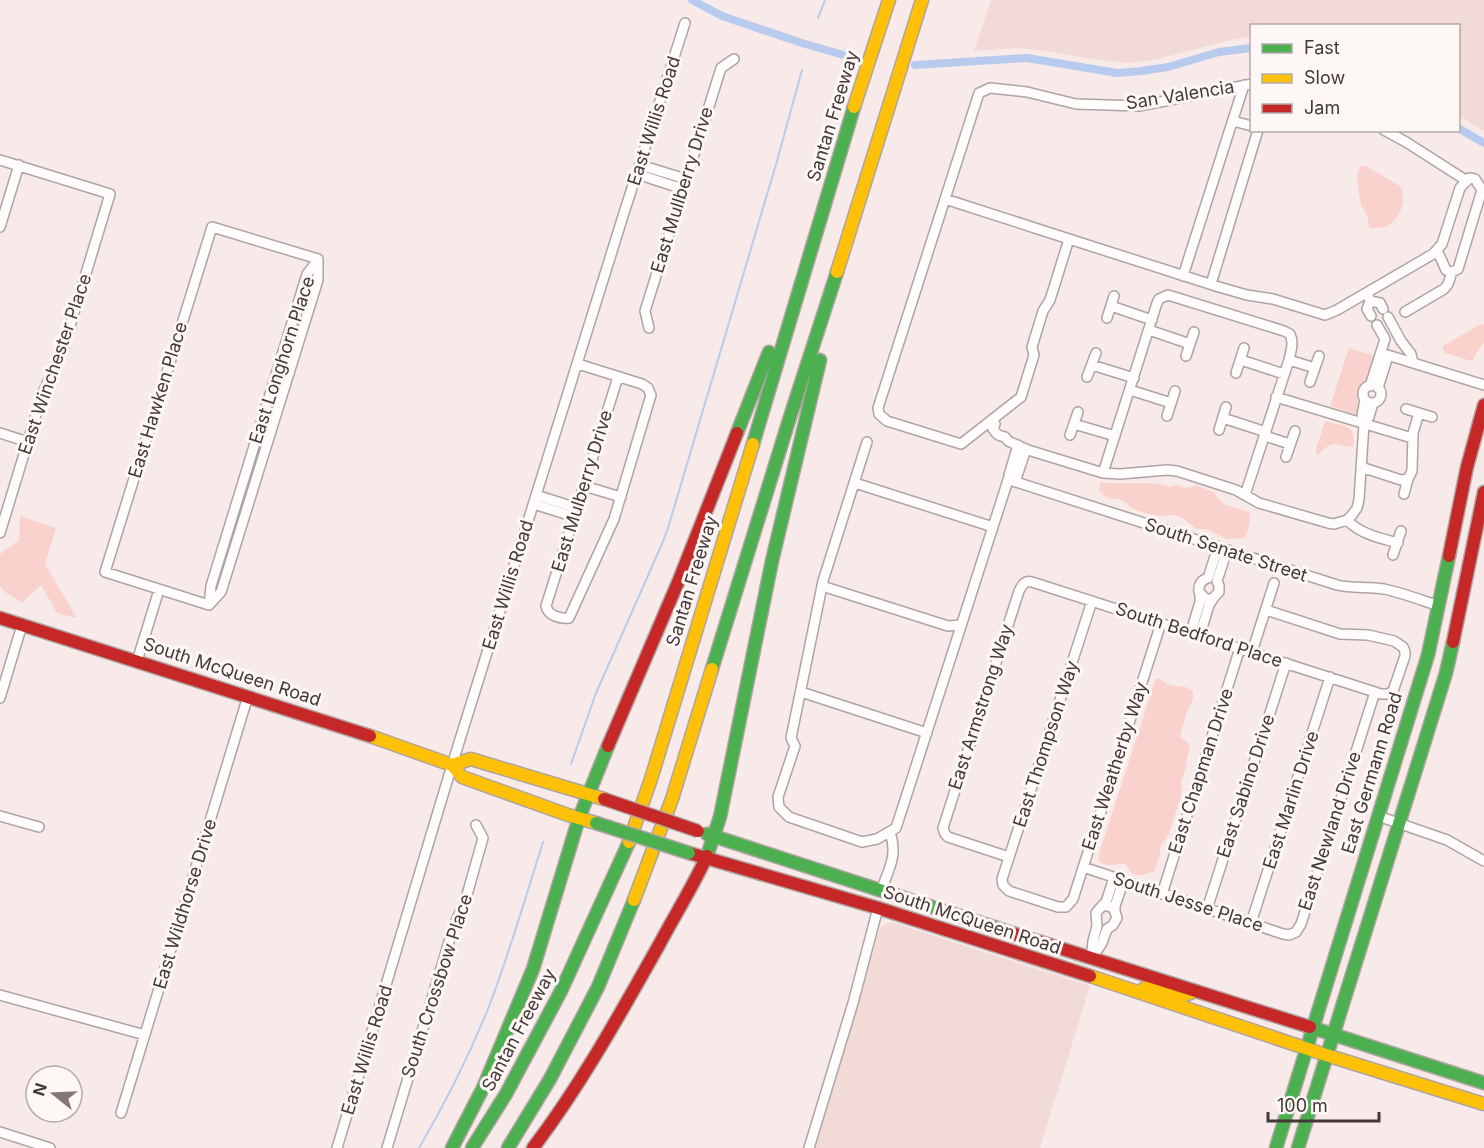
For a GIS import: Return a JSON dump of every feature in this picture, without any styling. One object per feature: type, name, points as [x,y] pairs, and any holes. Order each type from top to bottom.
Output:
[{"type":"main road","points":[[508,1148],[550,1079],[598,987],[668,810],[921,0]]},
{"type":"main road","name":"Santan Freeway","points":[[472,1148],[506,1094],[561,991],[626,850],[651,779],[887,4]]},
{"type":"main road","points":[[452,1148],[483,1088],[533,969],[588,793],[648,657],[747,410],[862,82]]},
{"type":"main road","points":[[532,1148],[592,1060],[631,995],[706,858],[714,836],[720,817],[777,539],[816,372],[849,258],[860,196]]},
{"type":"main road","name":"East Germann Road","points":[[1276,1148],[1428,655],[1464,481],[1484,405]]},
{"type":"main road","points":[[1298,1148],[1446,673],[1484,492]]},
{"type":"main road","points":[[1439,606],[1460,613]]},
{"type":"main road","name":"South McQueen Road","points":[[0,618],[392,743],[452,765],[462,777],[579,818],[689,853],[878,908],[1139,992],[1306,1049],[1484,1104]]},
{"type":"main road","name":"South McQueen Road","points":[[452,765],[471,759],[543,782],[588,793],[1091,959],[1484,1083]]},
{"type":"main road","points":[[878,908],[881,891]]},
{"type":"main road","points":[[1086,975],[1091,959]]},
{"type":"main road","points":[[1139,992],[1150,987],[1183,996],[1195,991]]},
{"type":"street","name":"East Willis Road","points":[[341,1147],[452,765],[638,169],[686,23]]},
{"type":"street","name":"East Mullberry Drive","points":[[649,328],[645,311],[684,184],[721,68],[734,59]]},
{"type":"street","name":"San Valencia","points":[[1183,276],[1233,121],[1248,85]]},
{"type":"street","name":"San Valencia","points":[[1069,239],[1050,300],[1043,311],[1032,346],[1034,355],[1021,397],[993,422],[961,444],[887,421],[879,414],[878,408],[979,93],[990,88],[1027,92],[1076,104],[1139,106],[1248,85]]},
{"type":"street","name":"San Valencia","points":[[1233,121],[1250,126]]},
{"type":"street","points":[[1211,284],[1257,132]]},
{"type":"street","points":[[1387,132],[1467,181]]},
{"type":"street","points":[[0,160],[19,165],[0,227]]},
{"type":"street","name":"East Winchester Place","points":[[0,533],[42,395],[64,346],[110,194],[19,165]]},
{"type":"street","points":[[638,169],[684,184]]},
{"type":"street","points":[[945,199],[1183,276],[1247,295],[1274,299],[1325,315],[1369,297],[1433,254],[1442,244],[1460,188],[1469,178],[1475,179],[1482,190],[1458,269],[1452,272],[1446,270],[1437,250]]},
{"type":"street","name":"East Hawken Place","points":[[159,590],[105,572],[212,227],[318,259]]},
{"type":"street","name":"East Longhorn Place","points":[[209,605],[211,586],[300,298],[308,274],[318,259]]},
{"type":"street","name":"East Longhorn Place","points":[[209,605],[221,592],[231,561],[318,280],[318,259]]},
{"type":"street","points":[[1406,312],[1444,289],[1449,284],[1452,272]]},
{"type":"street","points":[[1107,318],[1114,296]]},
{"type":"street","points":[[1103,473],[1159,299],[1164,296],[1173,296],[1290,334],[1293,343],[1289,360],[1245,495]]},
{"type":"street","points":[[1369,297],[1380,303],[1411,354],[1413,363]]},
{"type":"street","points":[[1369,297],[1367,309],[1385,339],[1384,354],[1374,387],[1364,392],[1369,402]]},
{"type":"street","points":[[300,298],[311,301]]},
{"type":"street","points":[[1111,306],[1152,320]]},
{"type":"street","points":[[1383,335],[1394,329]]},
{"type":"street","points":[[1149,330],[1190,344]]},
{"type":"street","points":[[1186,356],[1194,332]]},
{"type":"street","points":[[1236,373],[1244,348]]},
{"type":"street","points":[[1088,377],[1096,353]]},
{"type":"street","points":[[1384,354],[1484,385]]},
{"type":"street","points":[[1310,382],[1319,357]]},
{"type":"street","points":[[1241,360],[1284,374]]},
{"type":"street","points":[[1289,360],[1315,368]]},
{"type":"street","points":[[281,361],[291,364]]},
{"type":"street","points":[[578,364],[648,388],[651,395],[621,497],[584,486]]},
{"type":"street","points":[[1092,365],[1134,378]]},
{"type":"street","name":"East Mulberry Drive","points":[[618,377],[546,606],[549,613],[569,618],[614,519],[621,497]]},
{"type":"street","points":[[1369,402],[1378,401],[1381,396],[1374,387]]},
{"type":"street","points":[[1130,390],[1171,403]]},
{"type":"street","points":[[1167,416],[1175,391]]},
{"type":"street","points":[[1276,397],[1413,438]]},
{"type":"street","points":[[993,422],[993,429],[998,436],[1005,437],[1008,441],[1103,473],[1167,470],[1186,474],[1228,487],[1259,503],[1334,524],[1347,520],[1359,500],[1364,424],[1362,415],[1369,402]]},
{"type":"street","points":[[1219,429],[1226,406]]},
{"type":"street","points":[[1406,409],[1432,417]]},
{"type":"street","points":[[1070,435],[1078,412]]},
{"type":"street","points":[[1404,494],[1412,471],[1413,433],[1419,413]]},
{"type":"street","points":[[1223,418],[1290,444]]},
{"type":"street","points":[[1074,424],[1115,436]]},
{"type":"street","points":[[260,426],[271,429]]},
{"type":"street","points":[[1286,457],[1295,431]]},
{"type":"street","points":[[0,433],[28,442]]},
{"type":"street","points":[[867,442],[822,586],[791,738],[795,746],[778,798],[779,807],[789,817],[862,842],[877,840],[896,828],[993,527],[1022,447]]},
{"type":"street","points":[[1361,467],[1401,480],[1408,479]]},
{"type":"street","name":"South Senate Street","points":[[1012,479],[1337,585],[1384,589],[1439,606]]},
{"type":"street","points":[[855,483],[993,527]]},
{"type":"street","points":[[240,494],[250,497]]},
{"type":"street","points":[[535,500],[576,512]]},
{"type":"street","points":[[1347,520],[1365,533],[1398,543]]},
{"type":"street","points":[[1393,555],[1401,531]]},
{"type":"street","points":[[1195,634],[1200,602],[1199,585],[1208,578],[1222,549]]},
{"type":"street","points":[[1195,634],[1209,604],[1219,592],[1217,581],[1222,549]]},
{"type":"street","points":[[220,558],[231,561]]},
{"type":"street","name":"South Bedford Place","points":[[1024,583],[1030,581],[1375,692]]},
{"type":"street","name":"East Armstrong Way","points":[[1009,856],[946,836],[943,828],[1019,591],[1024,583]]},
{"type":"street","points":[[1252,652],[1274,583]]},
{"type":"street","points":[[822,586],[948,626],[961,625]]},
{"type":"street","points":[[137,660],[159,590],[209,605]]},
{"type":"street","points":[[1200,595],[1206,599],[1213,598]]},
{"type":"street","name":"East Thompson Way","points":[[1066,907],[1058,907],[1009,891],[1002,879],[1092,601]]},
{"type":"street","points":[[1266,610],[1340,634],[1368,635],[1394,641],[1403,646],[1406,652],[1393,691],[1388,694],[1375,692]]},
{"type":"street","name":"East Weatherby Way","points":[[1066,907],[1073,899],[1161,623]]},
{"type":"street","points":[[0,698],[22,625]]},
{"type":"street","name":"East Chapman Drive","points":[[1162,894],[1240,648]]},
{"type":"street","name":"East Sabino Drive","points":[[1207,909],[1286,663]]},
{"type":"street","name":"East Marlin Drive","points":[[1251,923],[1330,677]]},
{"type":"street","points":[[801,692],[927,733]]},
{"type":"street","name":"East Newland Drive","points":[[1293,934],[1300,924],[1375,692]]},
{"type":"street","name":"East Wildhorse Drive","points":[[122,1113],[248,696]]},
{"type":"street","points":[[0,816],[39,827]]},
{"type":"street","points":[[1378,816],[1448,840],[1484,861]]},
{"type":"street","name":"South Crossbow Place","points":[[387,1148],[454,925],[465,902],[483,838],[476,825]]},
{"type":"street","points":[[881,891],[894,855],[894,844],[890,832]]},
{"type":"street","name":"South Jesse Place","points":[[1083,867],[1283,934],[1293,934]]},
{"type":"street","points":[[1091,959],[1097,926],[1096,913],[1106,902],[1118,880]]},
{"type":"street","points":[[1091,959],[1102,944],[1107,929],[1116,922],[1118,880]]},
{"type":"street","points":[[1102,906],[1109,906],[1115,910]]},
{"type":"street","points":[[809,1148],[853,1003],[878,908]]},
{"type":"street","points":[[0,995],[145,1035]]},
{"type":"street","points":[[0,1132],[50,1148]]},
{"type":"shaded area","points":[[991,0],[1484,0],[1484,131],[1460,117],[1460,24],[1250,24],[1250,37],[1234,39],[1154,60],[1129,63],[1019,48],[974,51]]},
{"type":"shaded area","points":[[1360,166],[1366,166],[1400,186],[1402,191],[1401,210],[1390,224],[1384,227],[1369,228],[1368,218],[1361,205],[1359,194],[1357,175]]},
{"type":"shaded area","points":[[1484,324],[1484,341],[1473,360],[1445,353],[1443,346]]},
{"type":"shaded area","points":[[1349,348],[1376,356],[1370,374],[1358,390],[1356,414],[1330,406]]},
{"type":"shaded area","points":[[1325,421],[1351,430],[1354,447],[1334,444],[1318,455],[1315,452]]},
{"type":"shaded area","points":[[1101,482],[1154,483],[1171,487],[1179,485],[1183,488],[1195,485],[1214,492],[1221,502],[1250,513],[1248,529],[1244,538],[1226,539],[1207,529],[1196,529],[1183,518],[1173,515],[1148,514],[1131,508],[1119,499],[1104,496],[1099,490]]},
{"type":"shaded area","points":[[20,516],[56,528],[45,564],[77,618],[57,613],[41,585],[22,603],[0,586],[0,554],[19,540]]},
{"type":"shaded area","points":[[1156,678],[1169,685],[1193,691],[1193,699],[1180,737],[1190,747],[1181,781],[1182,793],[1169,834],[1161,845],[1159,852],[1161,853],[1154,872],[1140,876],[1131,873],[1125,864],[1105,865],[1099,860],[1099,854]]},
{"type":"shaded area","points":[[891,922],[1090,986],[1040,1148],[813,1148],[880,928]]},
{"type":"waterway","points":[[692,0],[722,16],[857,59]]},
{"type":"waterway","points":[[818,18],[825,0]]},
{"type":"waterway","points":[[915,65],[1027,58],[1117,73],[1168,67],[1219,52],[1250,48]]},
{"type":"waterway","points":[[571,764],[596,693],[668,528],[802,70]]},
{"type":"waterway","points":[[1460,129],[1484,143]]},
{"type":"waterway","points":[[419,1148],[457,1078],[490,1004],[543,842]]},
{"type":"traffic: fast","points":[[753,444],[854,107]]},
{"type":"traffic: fast","points":[[712,669],[837,272]]},
{"type":"traffic: fast","points":[[737,433],[769,352]]},
{"type":"traffic: fast","points":[[707,856],[720,817],[772,561],[820,360]]},
{"type":"traffic: fast","points":[[1276,1148],[1428,655],[1449,556]]},
{"type":"traffic: fast","points":[[1298,1148],[1446,673],[1453,642]]},
{"type":"traffic: fast","points":[[452,1148],[483,1088],[533,969],[579,818],[608,746]]},
{"type":"traffic: fast","points":[[596,823],[689,853]]},
{"type":"traffic: fast","points":[[707,834],[1015,934]]},
{"type":"traffic: fast","points":[[472,1148],[506,1094],[561,991],[629,842]]},
{"type":"traffic: fast","points":[[508,1148],[550,1079],[598,987],[634,900]]},
{"type":"traffic: fast","points":[[1310,1027],[1484,1083]]},
{"type":"traffic: slow","points":[[854,107],[889,0]]},
{"type":"traffic: slow","points":[[837,272],[922,0]]},
{"type":"traffic: slow","points":[[629,842],[651,779],[753,444]]},
{"type":"traffic: slow","points":[[634,900],[672,799],[712,669]]},
{"type":"traffic: slow","points":[[370,736],[452,765],[462,777],[596,823]]},
{"type":"traffic: slow","points":[[452,765],[471,759],[604,799]]},
{"type":"traffic: slow","points":[[1090,976],[1326,1055],[1484,1104]]},
{"type":"traffic: slow","points":[[1139,992],[1150,987],[1183,996],[1195,991]]},
{"type":"traffic: jam","points":[[1449,556],[1467,467],[1484,405]]},
{"type":"traffic: jam","points":[[608,746],[679,580],[737,433]]},
{"type":"traffic: jam","points":[[1453,642],[1484,492]]},
{"type":"traffic: jam","points":[[0,618],[370,736]]},
{"type":"traffic: jam","points":[[604,799],[698,831]]},
{"type":"traffic: jam","points":[[689,853],[878,908],[1090,976]]},
{"type":"traffic: jam","points":[[533,1148],[599,1049],[707,856]]},
{"type":"traffic: jam","points":[[1015,934],[1310,1027]]}]
